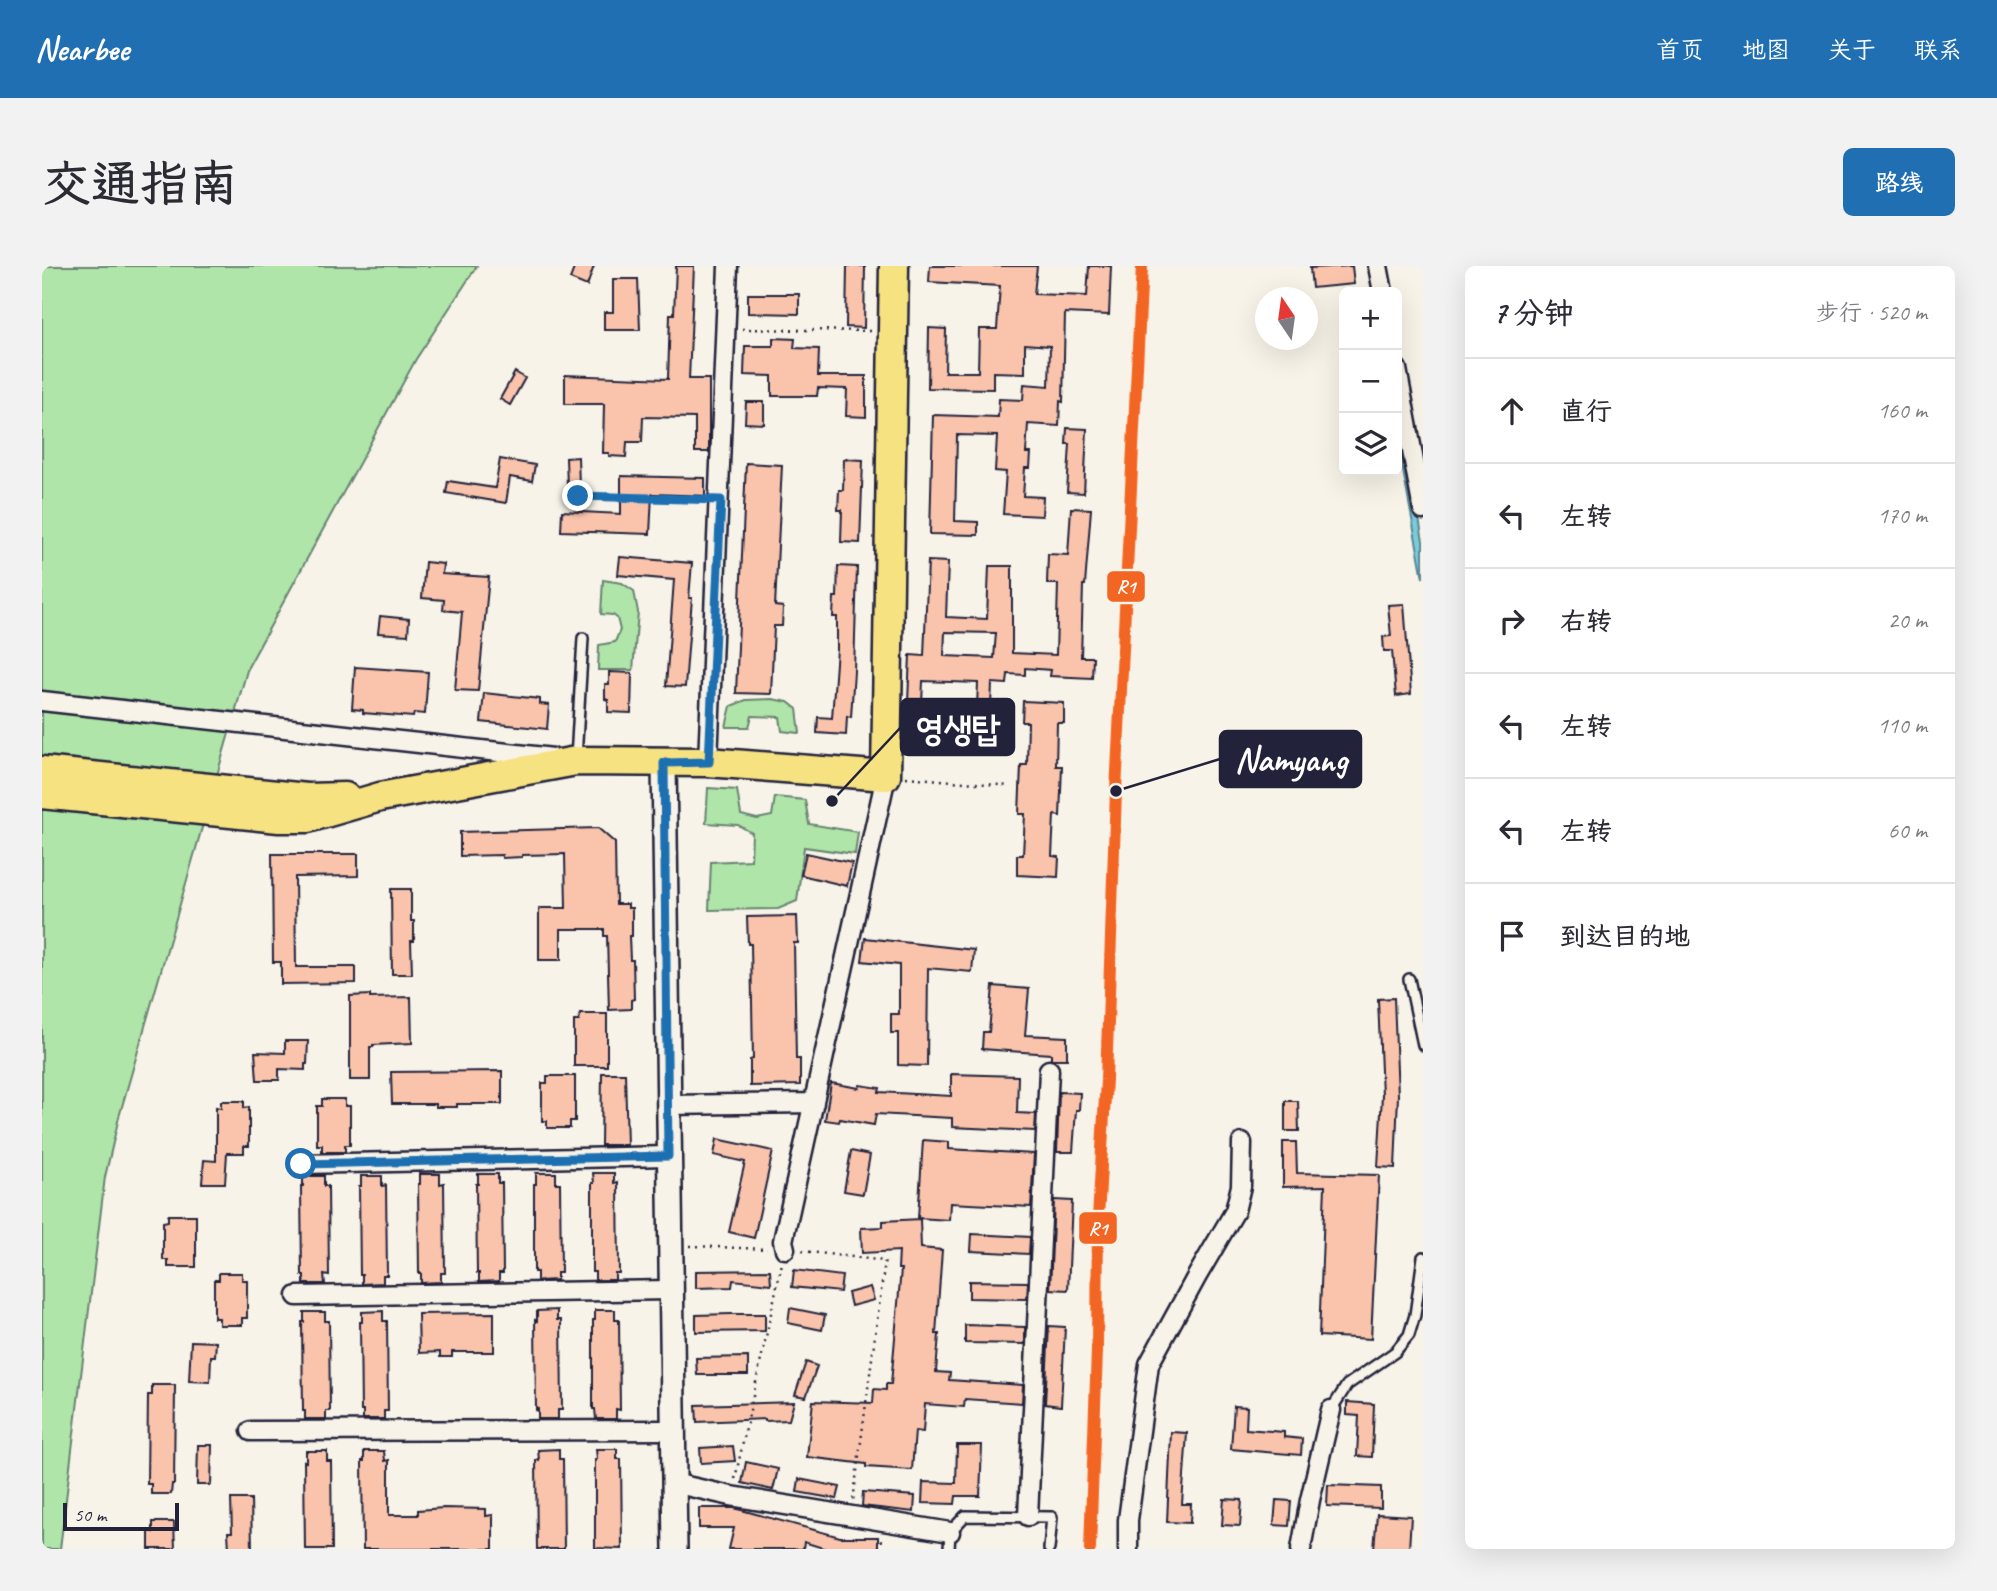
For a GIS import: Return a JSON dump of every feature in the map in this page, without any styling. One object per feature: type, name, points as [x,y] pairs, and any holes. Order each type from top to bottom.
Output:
[{"type":"main road","points":[[42,771],[280,807],[308,818],[380,797],[576,761],[709,762],[886,776],[894,266]]},
{"type":"main road","points":[[42,794],[280,807]]},
{"type":"street","points":[[709,762],[728,266]]},
{"type":"street","points":[[1378,266],[1382,287]]},
{"type":"street","points":[[1402,396],[1423,510]]},
{"type":"street","points":[[42,701],[576,761]]},
{"type":"street","points":[[664,763],[674,1549]]},
{"type":"street","points":[[785,1250],[783,1241],[886,776]]},
{"type":"street","points":[[1028,1516],[1049,1070]]},
{"type":"street","points":[[667,1105],[814,1103]]},
{"type":"street","points":[[1128,1549],[1128,1520],[1149,1364],[1235,1211],[1241,1186],[1242,1143]]},
{"type":"street","points":[[301,1164],[668,1156]]},
{"type":"street","points":[[297,1296],[670,1290]]},
{"type":"street","points":[[1301,1549],[1331,1410]]},
{"type":"street","points":[[251,1431],[673,1430]]},
{"type":"street","points":[[673,1483],[731,1496],[851,1515],[949,1540]]},
{"type":"lane","points":[[576,761],[583,638]]},
{"type":"lane","points":[[1409,979],[1423,1045]]},
{"type":"lane","points":[[1331,1410],[1347,1385],[1395,1352],[1409,1335],[1415,1315],[1423,1258]]},
{"type":"lane","points":[[949,1540],[965,1516],[1052,1517],[1049,1549]]},
{"type":"path","points":[[727,328],[892,331]]},
{"type":"path","points":[[578,496],[721,500]]},
{"type":"path","points":[[886,776],[1010,786]]},
{"type":"path","points":[[731,1496],[785,1250]]},
{"type":"path","points":[[851,1515],[885,1261]]},
{"type":"green space","points":[[42,266],[477,266],[416,359],[248,667],[119,1117],[105,1177],[60,1549],[42,1549]]},
{"type":"green space","points":[[603,580],[622,583],[634,591],[638,612],[633,670],[598,670],[599,645],[615,642],[620,630],[617,618],[601,614]]},
{"type":"green space","points":[[772,699],[788,702],[797,709],[800,733],[782,731],[780,717],[752,716],[749,727],[726,727],[731,706],[746,700]]},
{"type":"green space","points":[[708,788],[737,790],[741,815],[757,819],[772,816],[775,797],[805,800],[809,824],[858,832],[855,854],[804,847],[797,901],[778,909],[709,910],[711,862],[751,860],[752,833],[738,825],[706,823]]},
{"type":"water","points":[[1402,424],[1423,541],[1423,578],[1402,466]]},
{"type":"building","points":[[575,266],[594,266],[587,286],[570,279]]},
{"type":"building","points":[[676,266],[694,266],[689,379],[709,379],[709,452],[695,452],[695,418],[643,417],[642,442],[627,442],[626,457],[609,456],[609,453],[603,453],[604,404],[565,404],[565,375],[668,379],[670,314],[674,314]]},
{"type":"building","points":[[847,266],[865,266],[864,328],[846,327]]},
{"type":"building","points":[[930,266],[1037,266],[1034,294],[1087,296],[1089,266],[1111,266],[1109,315],[1065,313],[1063,402],[1060,401],[1059,426],[1028,424],[1026,453],[1031,453],[1030,468],[1025,468],[1023,496],[1043,497],[1042,516],[1003,514],[1006,472],[995,471],[997,436],[957,435],[955,521],[978,522],[978,535],[930,534],[933,415],[998,417],[999,399],[1023,400],[1024,384],[1049,386],[1050,346],[1025,344],[1025,373],[993,372],[993,389],[928,388],[929,328],[946,329],[945,372],[978,372],[979,329],[997,329],[1000,286],[929,282]]},
{"type":"building","points":[[1352,266],[1354,284],[1312,287],[1310,268]]},
{"type":"building","points":[[613,279],[638,279],[640,330],[604,330],[604,312],[613,312]]},
{"type":"building","points":[[748,294],[799,294],[799,314],[748,313]]},
{"type":"building","points":[[773,338],[795,339],[794,348],[819,349],[818,376],[866,376],[866,417],[846,416],[847,389],[818,388],[817,396],[772,396],[772,376],[744,375],[745,346],[773,346]]},
{"type":"building","points":[[515,372],[525,378],[510,405],[500,399]]},
{"type":"building","points":[[746,402],[764,402],[764,424],[745,423]]},
{"type":"building","points":[[1067,428],[1087,429],[1084,493],[1067,492],[1070,444],[1066,444]]},
{"type":"building","points":[[578,457],[579,485],[567,486],[566,458]]},
{"type":"building","points":[[500,459],[535,465],[532,481],[510,477],[506,503],[446,493],[448,481],[495,488]]},
{"type":"building","points":[[844,459],[863,460],[860,543],[841,542],[842,510],[838,510],[839,490],[843,490]]},
{"type":"building","points":[[746,463],[782,465],[775,606],[783,607],[782,626],[774,626],[771,694],[736,693]]},
{"type":"building","points":[[621,476],[705,478],[705,496],[652,494],[650,534],[561,531],[562,511],[621,514]]},
{"type":"building","points":[[1071,508],[1091,509],[1083,585],[1081,657],[1093,657],[1092,678],[1050,676],[1051,670],[1025,668],[1025,675],[1008,674],[1007,684],[992,683],[991,706],[977,706],[978,683],[923,681],[920,749],[906,749],[910,655],[924,656],[928,561],[948,562],[946,617],[987,619],[989,566],[1012,566],[1012,653],[1056,655],[1058,584],[1047,584],[1048,554],[1068,555]],"holes":[[[945,632],[996,633],[994,658],[944,656]]]},
{"type":"building","points":[[620,557],[692,563],[685,687],[666,686],[674,580],[618,575]]},
{"type":"building","points":[[425,562],[443,564],[442,574],[489,577],[478,691],[455,690],[462,612],[443,610],[444,600],[422,598]]},
{"type":"building","points":[[838,566],[857,567],[851,717],[847,716],[846,735],[817,733],[818,717],[832,718],[837,649],[837,617],[833,617]]},
{"type":"building","points":[[1404,604],[1411,694],[1396,696],[1392,651],[1384,651],[1383,637],[1391,636],[1388,605]]},
{"type":"building","points":[[380,616],[409,619],[408,635],[378,633]]},
{"type":"building","points":[[355,667],[428,672],[425,714],[414,713],[413,717],[363,713],[363,710],[352,709]]},
{"type":"building","points":[[609,672],[632,673],[631,713],[608,712],[605,684],[609,684]]},
{"type":"building","points":[[484,693],[540,699],[540,704],[549,705],[547,729],[481,722]]},
{"type":"building","points":[[1023,701],[1064,703],[1064,723],[1057,723],[1056,766],[1062,766],[1060,816],[1054,815],[1052,856],[1059,857],[1058,877],[1017,875],[1017,855],[1023,855],[1025,814],[1019,814],[1021,765],[1027,765],[1028,722],[1022,722]]},
{"type":"building","points":[[598,828],[615,843],[616,904],[628,904],[628,908],[632,908],[632,936],[629,936],[634,999],[631,1000],[631,1009],[609,1010],[607,936],[604,936],[604,929],[561,929],[561,960],[539,960],[539,908],[566,908],[565,854],[502,858],[502,855],[460,856],[460,832]]},
{"type":"building","points":[[806,853],[852,863],[847,886],[801,875]]},
{"type":"building","points":[[272,854],[358,854],[358,876],[295,877],[296,967],[356,967],[356,983],[281,984],[281,962],[273,962]]},
{"type":"building","points":[[391,889],[411,889],[411,921],[414,921],[414,941],[411,941],[412,974],[392,974]]},
{"type":"building","points":[[797,916],[798,943],[794,943],[796,1059],[800,1059],[800,1085],[750,1086],[750,1060],[753,1059],[751,944],[748,944],[747,917]]},
{"type":"building","points":[[865,938],[974,950],[972,972],[928,968],[927,1066],[898,1065],[898,1033],[891,1033],[891,1014],[899,1014],[899,965],[862,961]]},
{"type":"building","points":[[993,986],[1029,989],[1025,1035],[1067,1037],[1067,1059],[1051,1059],[1051,1054],[982,1049],[983,1032],[989,1032]]},
{"type":"building","points":[[370,995],[370,998],[411,997],[412,1043],[373,1045],[370,1047],[370,1080],[350,1080],[350,996]]},
{"type":"building","points":[[1394,998],[1398,1095],[1395,1168],[1378,1167],[1382,1095],[1378,999]]},
{"type":"building","points":[[580,1014],[607,1014],[607,1066],[574,1066],[574,1021],[579,1021]]},
{"type":"building","points":[[285,1041],[308,1041],[305,1070],[279,1069],[279,1080],[257,1080],[255,1052],[285,1053]]},
{"type":"building","points":[[502,1071],[502,1104],[436,1107],[436,1104],[392,1104],[391,1072]]},
{"type":"building","points":[[602,1073],[625,1073],[627,1145],[601,1145]]},
{"type":"building","points":[[951,1074],[1018,1076],[1017,1113],[1036,1114],[1035,1131],[952,1127],[952,1118],[876,1114],[874,1125],[840,1119],[839,1122],[825,1120],[831,1083],[859,1088],[860,1085],[880,1088],[879,1092],[951,1096]]},
{"type":"building","points":[[547,1076],[575,1076],[575,1121],[570,1121],[570,1128],[547,1128],[547,1121],[542,1121],[542,1083],[547,1083]]},
{"type":"building","points":[[1059,1092],[1080,1093],[1073,1152],[1057,1152]]},
{"type":"building","points":[[322,1099],[345,1099],[345,1106],[350,1106],[350,1145],[345,1145],[345,1152],[322,1152],[322,1145],[317,1145],[317,1106],[322,1106]]},
{"type":"building","points":[[221,1101],[244,1101],[244,1108],[249,1107],[249,1146],[244,1146],[244,1153],[227,1153],[225,1183],[202,1183],[204,1160],[216,1161],[216,1107],[221,1108]]},
{"type":"building","points":[[1285,1101],[1298,1101],[1299,1131],[1285,1131]]},
{"type":"building","points":[[717,1139],[773,1151],[754,1238],[729,1232],[745,1162],[714,1155]]},
{"type":"building","points":[[923,1140],[949,1142],[949,1149],[1034,1154],[1031,1207],[950,1203],[949,1220],[918,1218]]},
{"type":"building","points":[[1283,1142],[1296,1142],[1297,1173],[1379,1175],[1371,1339],[1319,1336],[1325,1186],[1283,1187]]},
{"type":"building","points":[[851,1151],[870,1155],[863,1194],[844,1191]]},
{"type":"building","points":[[536,1173],[556,1173],[556,1183],[560,1183],[561,1273],[557,1273],[557,1280],[537,1281],[537,1272],[534,1272]]},
{"type":"building","points":[[593,1173],[614,1173],[614,1183],[618,1182],[619,1273],[615,1273],[615,1280],[595,1280],[595,1272],[592,1272]]},
{"type":"building","points":[[420,1174],[440,1174],[440,1184],[444,1183],[445,1273],[441,1273],[441,1282],[421,1283],[419,1273]]},
{"type":"building","points":[[478,1174],[498,1174],[498,1183],[502,1183],[503,1273],[499,1273],[499,1281],[479,1282],[477,1273]]},
{"type":"building","points":[[303,1176],[324,1176],[324,1186],[328,1186],[329,1276],[324,1275],[325,1284],[304,1284],[302,1275]]},
{"type":"building","points":[[361,1176],[382,1176],[382,1186],[386,1185],[387,1275],[383,1275],[383,1283],[362,1284],[360,1275]]},
{"type":"building","points":[[1054,1200],[1072,1201],[1068,1290],[1050,1289]]},
{"type":"building","points":[[168,1215],[196,1215],[196,1267],[168,1267],[168,1260],[163,1260],[163,1222],[168,1221]]},
{"type":"building","points":[[920,1219],[921,1248],[942,1250],[936,1372],[950,1373],[949,1380],[1023,1385],[1022,1403],[965,1399],[964,1407],[925,1404],[923,1432],[915,1431],[912,1470],[866,1467],[866,1464],[807,1457],[813,1401],[873,1403],[874,1389],[886,1390],[886,1384],[891,1384],[901,1269],[898,1269],[899,1251],[862,1253],[861,1228],[883,1227],[883,1221]]},
{"type":"building","points":[[972,1234],[1030,1237],[1029,1254],[971,1251]]},
{"type":"building","points":[[770,1270],[771,1284],[733,1280],[732,1287],[696,1288],[696,1271]]},
{"type":"building","points":[[794,1270],[842,1276],[840,1292],[792,1287]]},
{"type":"building","points":[[219,1273],[242,1273],[242,1280],[247,1280],[247,1318],[242,1318],[242,1325],[219,1325],[219,1318],[214,1318],[214,1280],[219,1280]]},
{"type":"building","points":[[969,1281],[1028,1282],[1027,1299],[969,1298]]},
{"type":"building","points":[[870,1287],[874,1300],[851,1306],[848,1293]]},
{"type":"building","points":[[790,1308],[825,1315],[822,1330],[788,1323]]},
{"type":"building","points":[[557,1310],[557,1320],[561,1320],[562,1410],[558,1410],[558,1419],[538,1419],[535,1320],[537,1321],[537,1311]]},
{"type":"building","points":[[595,1310],[615,1310],[615,1320],[619,1320],[620,1410],[616,1409],[616,1419],[596,1419],[593,1409]]},
{"type":"building","points":[[383,1311],[383,1321],[387,1321],[388,1411],[384,1411],[384,1419],[363,1419],[360,1322],[362,1312]]},
{"type":"building","points":[[304,1312],[325,1312],[325,1321],[329,1321],[330,1411],[326,1411],[326,1419],[305,1419],[303,1411]]},
{"type":"building","points":[[494,1313],[494,1352],[452,1352],[452,1357],[440,1357],[440,1352],[419,1353],[418,1314]]},
{"type":"building","points":[[765,1314],[765,1331],[696,1332],[696,1315]]},
{"type":"building","points":[[965,1325],[1025,1327],[1025,1344],[965,1343]]},
{"type":"building","points":[[1049,1326],[1065,1327],[1061,1406],[1045,1404]]},
{"type":"building","points":[[191,1341],[216,1342],[215,1356],[211,1356],[210,1382],[189,1381]]},
{"type":"building","points":[[748,1357],[748,1375],[697,1375],[696,1358]]},
{"type":"building","points":[[806,1362],[817,1366],[806,1397],[795,1395]]},
{"type":"building","points":[[152,1385],[175,1385],[174,1484],[171,1494],[151,1494],[151,1484],[147,1484],[148,1395],[152,1395]]},
{"type":"building","points":[[794,1402],[789,1420],[697,1422],[696,1405]]},
{"type":"building","points":[[1347,1402],[1374,1404],[1372,1457],[1357,1456],[1359,1416],[1347,1415]]},
{"type":"building","points":[[1234,1406],[1247,1407],[1246,1429],[1284,1432],[1284,1437],[1302,1439],[1301,1455],[1231,1449]]},
{"type":"building","points":[[1171,1432],[1187,1433],[1182,1504],[1191,1504],[1190,1523],[1167,1522]]},
{"type":"building","points":[[198,1445],[212,1445],[211,1485],[197,1485]]},
{"type":"building","points":[[957,1445],[982,1445],[980,1496],[956,1496],[955,1504],[922,1503],[923,1482],[956,1483]]},
{"type":"building","points":[[733,1446],[735,1461],[701,1463],[700,1448]]},
{"type":"building","points":[[559,1449],[559,1459],[563,1459],[564,1549],[537,1549],[538,1450]]},
{"type":"building","points":[[596,1449],[617,1449],[617,1459],[621,1459],[622,1549],[595,1548]]},
{"type":"building","points":[[306,1451],[327,1451],[327,1461],[331,1461],[332,1549],[305,1549]]},
{"type":"building","points":[[364,1451],[384,1451],[385,1461],[389,1460],[389,1515],[418,1515],[418,1510],[444,1508],[486,1509],[486,1516],[493,1515],[493,1549],[363,1549]]},
{"type":"building","points":[[746,1462],[778,1469],[773,1490],[742,1483]]},
{"type":"building","points":[[799,1479],[840,1487],[837,1499],[797,1492]]},
{"type":"building","points":[[1328,1485],[1381,1487],[1381,1508],[1327,1506]]},
{"type":"building","points":[[863,1492],[915,1496],[914,1512],[862,1506]]},
{"type":"building","points":[[231,1499],[251,1499],[252,1549],[229,1549],[228,1532],[232,1532]]},
{"type":"building","points":[[1224,1499],[1242,1500],[1240,1526],[1222,1525]]},
{"type":"building","points":[[1276,1500],[1291,1501],[1289,1526],[1274,1525]]},
{"type":"building","points":[[699,1508],[734,1508],[840,1537],[878,1537],[878,1549],[826,1549],[804,1542],[803,1549],[729,1549],[734,1528],[699,1528]]},
{"type":"building","points":[[1377,1514],[1411,1516],[1409,1549],[1374,1549]]},
{"type":"building","points":[[153,1522],[174,1522],[175,1549],[149,1549],[149,1531],[153,1532]]},
{"type":"transit line","name":"R1","points":[[1090,1549],[1097,1350],[1098,1218],[1142,266]]},
{"type":"place","name":"Namyang","points":[[1116,791]]},
{"type":"place","name":"영생탑","points":[[832,801]]},
{"type":"route","points":[[301,1164],[668,1156],[664,763],[709,762],[721,500],[578,496]]}]
